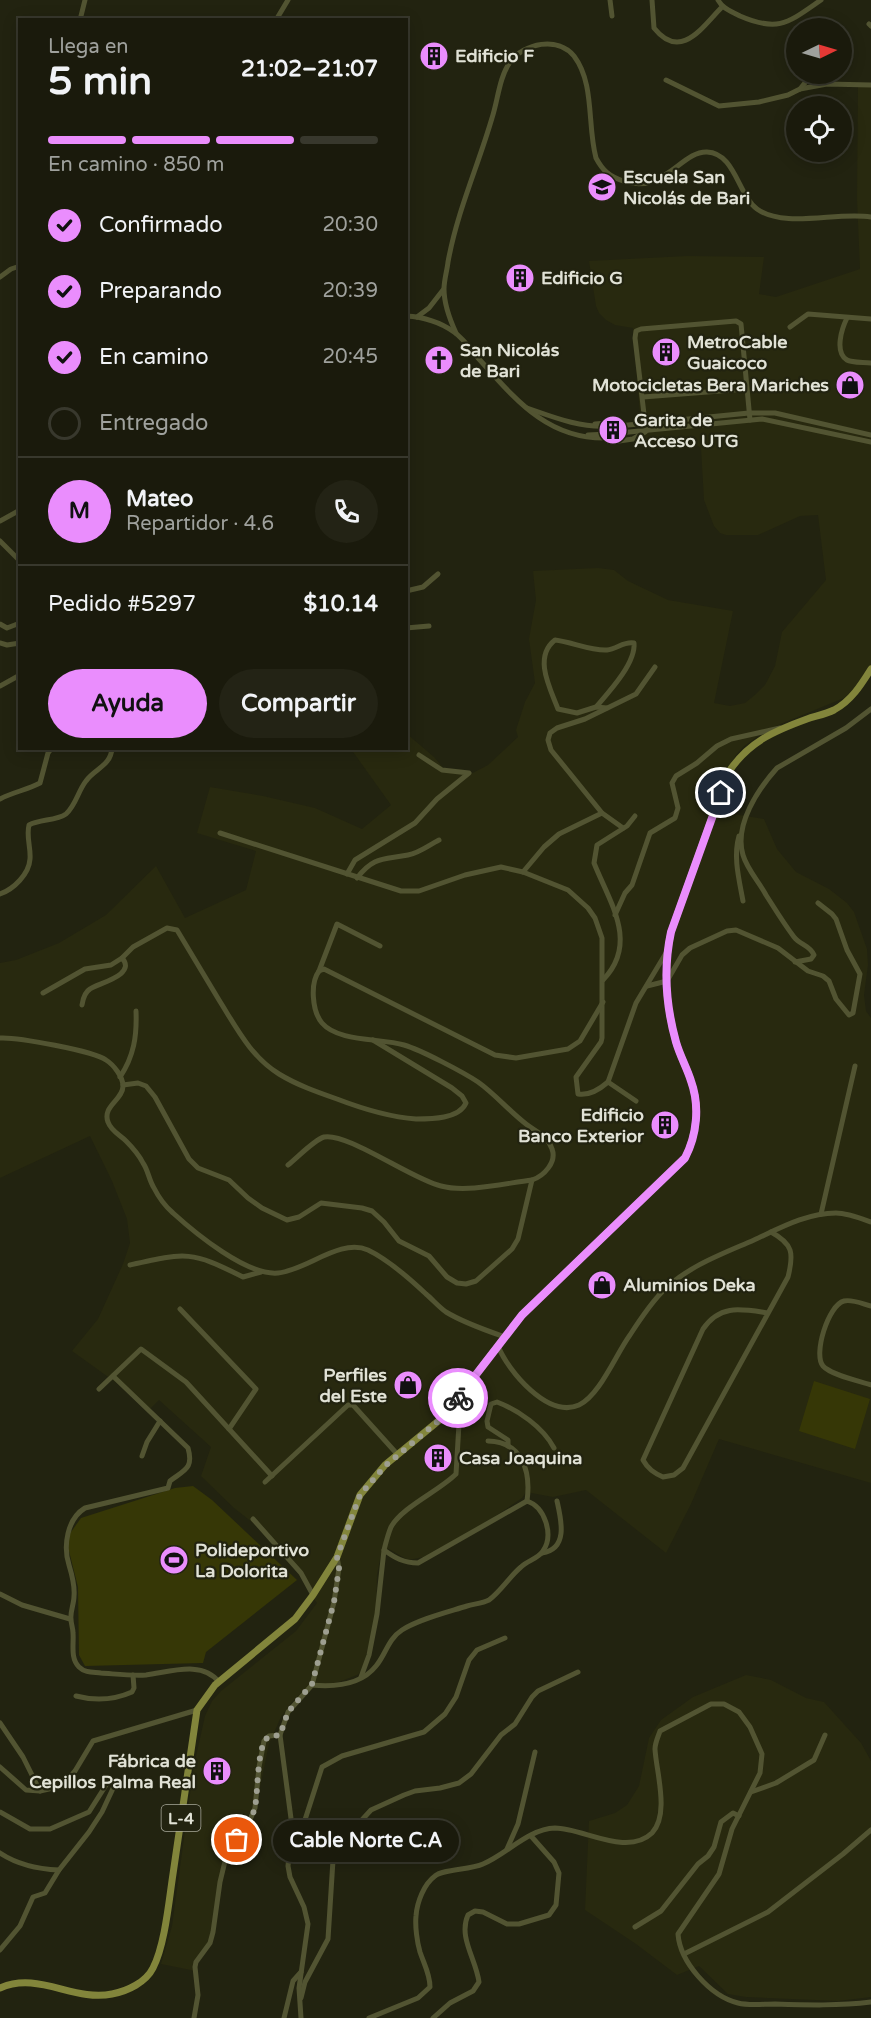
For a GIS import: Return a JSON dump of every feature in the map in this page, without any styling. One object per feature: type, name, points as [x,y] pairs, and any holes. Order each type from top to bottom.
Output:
[{"type":"main road","points":[[196,1710],[219,1682],[295,1619],[314,1595],[337,1557],[360,1495],[385,1466],[442,1418],[522,1315],[685,1158],[691,1145],[697,1101],[676,1044],[667,999],[666,953],[671,932],[728,773],[739,757],[752,745],[784,727],[834,710],[858,690],[871,669]]},
{"type":"main road","name":"L-4","points":[[0,1988],[14,1983],[34,1983],[95,1995],[112,1994],[144,1980],[154,1967],[165,1925],[196,1710]]},
{"type":"street","points":[[80,18],[85,0]]},
{"type":"street","points":[[277,18],[288,0]]},
{"type":"street","points":[[610,0],[612,16]]},
{"type":"street","points":[[652,0],[654,28],[664,38],[680,42],[696,36],[722,7]]},
{"type":"street","points":[[718,0],[722,7],[764,25],[780,25],[821,0]]},
{"type":"street","points":[[608,438],[586,438],[543,421],[506,389],[456,333],[448,313],[444,288],[455,227],[493,117],[506,69],[520,52],[538,45],[565,48],[579,65],[586,80],[596,158],[602,169],[613,178],[644,183],[667,175],[702,152],[714,153],[730,167],[751,203],[767,214],[789,218],[856,215],[871,217]]},
{"type":"street","points":[[666,80],[719,106],[759,102],[788,95],[800,89],[827,84],[871,85]]},
{"type":"street","points":[[800,89],[804,84]]},
{"type":"street","points":[[0,277],[18,267]]},
{"type":"street","points":[[417,317],[429,308],[444,288]]},
{"type":"street","points":[[790,327],[808,314],[871,319]]},
{"type":"street","points":[[408,316],[433,321],[456,333]]},
{"type":"street","points":[[847,318],[840,346],[845,359],[871,363]]},
{"type":"street","points":[[619,437],[633,439],[643,431],[646,424],[635,338],[636,332],[641,329],[736,321],[741,324],[750,420]]},
{"type":"street","points":[[643,397],[746,389]]},
{"type":"street","points":[[526,407],[561,420],[587,425],[608,425]]},
{"type":"street","points":[[618,424],[637,425],[750,413],[775,413],[871,435]]},
{"type":"street","points":[[643,431],[750,420],[772,420],[871,442]]},
{"type":"street","points":[[0,521],[18,511]]},
{"type":"street","points":[[0,541],[18,559]]},
{"type":"street","points":[[408,591],[423,587],[438,574]]},
{"type":"street","points":[[0,624],[3,629],[18,624]]},
{"type":"street","points":[[408,628],[429,626]]},
{"type":"street","points":[[596,707],[627,666],[635,649],[634,643],[629,642],[608,650],[555,640],[548,646],[544,659],[545,673],[558,709],[577,713],[596,707],[607,708]]},
{"type":"street","points":[[0,643],[7,645],[18,643]]},
{"type":"street","points":[[623,828],[602,813],[551,750],[548,740],[550,733],[557,728],[585,719],[636,694],[655,667]]},
{"type":"street","points":[[0,686],[18,676]]},
{"type":"street","points":[[743,901],[737,845],[750,807],[768,777],[777,768],[846,728],[871,709]]},
{"type":"street","points":[[615,915],[625,893],[632,885],[650,833],[675,818],[678,808],[672,783],[676,776],[697,763],[717,746],[731,739],[784,727]]},
{"type":"street","points":[[0,799],[12,792],[30,789],[40,783],[50,750]]},
{"type":"street","points":[[0,894],[13,887],[23,876],[30,860],[27,832],[30,825],[36,821],[65,815],[76,801],[86,780],[108,761],[111,750]]},
{"type":"street","points":[[347,874],[355,860],[415,823],[437,799],[469,773],[442,770],[419,755]]},
{"type":"street","points":[[523,872],[544,847],[559,834],[602,813]]},
{"type":"street","points":[[603,980],[613,970],[621,951],[621,933],[594,863],[594,856],[597,845],[623,828],[635,816]]},
{"type":"street","points":[[742,826],[743,855],[750,870],[795,939],[811,948],[814,955],[811,959],[795,962]]},
{"type":"street","points":[[220,833],[357,878],[413,893],[486,869],[501,867],[523,872],[568,890],[592,913],[599,925],[602,938],[601,1042],[576,1077],[579,1094],[583,1095],[600,1089],[608,1082],[636,1003],[666,953]]},
{"type":"street","points":[[357,878],[366,866],[374,861],[384,857],[410,855],[439,840]]},
{"type":"street","points":[[647,986],[667,981],[682,955],[690,948],[727,931],[736,930],[778,948],[808,971],[823,976],[829,981],[836,999],[849,1015],[853,1013],[860,974],[847,950],[836,919],[818,903]]},
{"type":"street","points":[[288,1165],[317,1140],[326,1136],[355,1146],[416,1177],[442,1187],[474,1187],[532,1180],[540,1177],[553,1158],[554,1152],[550,1143],[478,1082],[406,1045],[339,1033],[322,1024],[317,1015],[313,989],[315,976],[337,924],[380,946]]},
{"type":"street","points":[[42,993],[85,969],[111,965],[133,947],[167,928],[177,930],[246,1043],[261,1061],[278,1074],[299,1085],[362,1108],[402,1118],[427,1119],[456,1113],[463,1109],[466,1103],[462,1096],[452,1088],[372,1039]]},
{"type":"street","points":[[82,1005],[83,997],[89,989],[114,980],[122,971],[125,961],[122,958]]},
{"type":"street","points":[[319,970],[324,969],[495,1055],[507,1057],[516,1058],[568,1049],[580,1041],[603,1002]]},
{"type":"street","points":[[120,1077],[130,1062],[134,1050],[137,1031],[136,1011]]},
{"type":"street","points":[[0,1038],[27,1039],[106,1059],[120,1077],[123,1085],[122,1092],[108,1110],[107,1120],[113,1130],[128,1142],[144,1164],[154,1188],[171,1211],[198,1233],[240,1262],[261,1272]]},
{"type":"street","points":[[821,1214],[855,1066]]},
{"type":"street","points":[[608,1082],[636,1101]]},
{"type":"street","points":[[123,1085],[138,1083],[146,1086],[155,1097],[189,1159],[198,1167],[229,1179],[262,1208],[287,1220],[299,1217],[321,1203],[372,1211],[399,1241],[429,1257],[447,1277],[457,1283],[466,1284],[476,1281],[512,1249],[518,1239],[532,1180]]},
{"type":"street","points":[[498,1346],[503,1358],[514,1373],[544,1401],[564,1408],[578,1405],[588,1399],[597,1388],[629,1335],[662,1292],[698,1265],[796,1221],[821,1214],[838,1212],[871,1222]]},
{"type":"street","points":[[768,1313],[733,1310],[718,1312],[710,1319],[703,1329],[643,1460],[654,1473],[663,1477],[674,1475],[683,1468],[768,1313],[788,1276],[792,1262],[790,1247],[786,1240],[771,1232]]},
{"type":"street","points":[[130,1265],[173,1255],[184,1255],[209,1260],[243,1277],[261,1272],[277,1273],[301,1267],[341,1249],[354,1246],[368,1250],[394,1267],[445,1311],[470,1324],[505,1337]]},
{"type":"street","points":[[871,1306],[848,1300],[833,1307],[827,1320],[819,1355],[820,1364],[827,1370],[871,1385]]},
{"type":"street","points":[[180,1309],[256,1389],[229,1429]]},
{"type":"street","points":[[99,1389],[141,1349],[186,1382],[272,1476]]},
{"type":"street","points":[[113,1376],[188,1448],[190,1463],[187,1469],[170,1481],[168,1488],[85,1508],[77,1513],[66,1537],[66,1556],[74,1595],[70,1619],[73,1632],[73,1656],[76,1664],[83,1671],[133,1675],[177,1670],[203,1670],[214,1675],[219,1682]]},
{"type":"street","points":[[361,1677],[369,1656],[377,1614],[384,1550],[392,1526],[405,1511],[438,1490],[456,1474],[459,1424],[465,1389]]},
{"type":"street","points":[[508,1446],[508,1440],[488,1427],[486,1420],[491,1404],[497,1402],[540,1429],[549,1438],[554,1448]]},
{"type":"street","points":[[265,1482],[348,1405],[353,1405],[398,1455]]},
{"type":"street","points":[[142,1456],[147,1442],[160,1421]]},
{"type":"street","points":[[488,1441],[497,1441],[516,1451],[526,1465],[529,1488],[527,1501]]},
{"type":"street","points":[[384,1550],[396,1559],[418,1563],[527,1501],[534,1503],[546,1520],[548,1540],[542,1553]]},
{"type":"street","points":[[312,1684],[330,1686],[347,1683],[361,1677],[376,1666],[390,1641],[402,1630],[438,1615],[488,1600],[522,1566],[542,1553],[555,1548],[563,1527],[557,1501]]},
{"type":"street","points":[[253,1519],[301,1573],[314,1595]]},
{"type":"street","points":[[301,2018],[299,1988],[308,1924],[288,1866],[292,1826],[280,1735],[288,1712],[312,1684],[334,1602],[339,1568],[337,1557]]},
{"type":"street","points":[[0,1594],[22,1605],[70,1619]]},
{"type":"street","points":[[290,1854],[303,1826],[322,1767],[342,1756],[424,1732],[445,1714],[456,1697],[469,1660],[477,1650],[505,1638]]},
{"type":"street","points":[[300,2005],[305,1982],[328,1940],[333,1860],[360,1822],[371,1810],[404,1795],[459,1783],[471,1774],[501,1735],[515,1724],[538,1691],[578,1672]]},
{"type":"street","points":[[76,1696],[90,1700],[123,1696],[132,1692],[134,1688],[133,1675]]},
{"type":"street","points":[[369,2018],[418,1998],[430,1987],[430,1978],[420,1950],[416,1916],[422,1891],[433,1877],[440,1872],[463,1870],[483,1864],[546,1829],[558,1828],[618,1843],[638,1840],[652,1833],[660,1817],[661,1792],[655,1747],[660,1731],[711,1704],[724,1704],[739,1712],[750,1727],[762,1754],[760,1773],[732,1829],[719,1874],[678,1934],[679,1944],[684,1954],[698,1978],[715,1992],[738,2003],[840,2006],[871,2002]]},
{"type":"street","points":[[0,1767],[26,1790],[40,1791],[62,1786],[75,1771],[93,1741],[196,1710]]},
{"type":"street","points":[[0,1723],[23,1757],[40,1791]]},
{"type":"street","points":[[194,2018],[198,1995],[195,1967],[196,1962],[210,1943],[226,1853],[247,1827],[255,1808],[264,1741],[269,1736],[280,1735]]},
{"type":"street","points":[[751,1792],[776,1783],[814,1760],[825,1735]]},
{"type":"street","points":[[506,1850],[518,1824],[535,1752]]},
{"type":"street","points":[[0,1812],[30,1829],[50,1829],[88,1812],[108,1782],[113,1779],[116,1782],[102,1812],[45,1893],[33,1897],[20,1926],[0,1950]]},
{"type":"street","points":[[635,1927],[661,1911],[698,1864],[708,1856],[714,1847],[721,1822],[733,1813],[739,1816]]},
{"type":"street","points":[[684,1954],[768,1912],[871,1830]]},
{"type":"street","points":[[433,2018],[450,2003],[473,1991],[478,1982],[478,1975],[464,1933],[464,1922],[468,1915],[475,1911],[483,1912],[507,1924],[519,1924],[549,1915],[556,1905],[559,1873],[554,1863],[531,1836]]},
{"type":"street","points":[[0,1853],[27,1865],[59,1870]]},
{"type":"street","points":[[284,2018],[293,1981],[302,1971]]},
{"type":"shaded area","points":[[858,86],[871,87],[871,668],[855,690],[844,698],[766,730],[743,747],[725,774],[715,811],[764,819],[777,849],[796,872],[829,889],[847,903],[854,912],[867,949],[868,965],[864,995],[866,1011],[871,1018],[871,1483],[719,1439],[691,1504],[666,1553],[586,1490],[553,1497],[526,1492],[522,1498],[491,1519],[424,1557],[408,1560],[389,1549],[382,1549],[377,1575],[376,1617],[362,1671],[336,1683],[321,1685],[314,1681],[291,1703],[281,1717],[269,1744],[253,1814],[227,1852],[212,1938],[197,1961],[196,1971],[161,1964],[172,1926],[194,1765],[205,1716],[212,1701],[221,1691],[296,1631],[317,1603],[293,1560],[280,1544],[234,1508],[201,1476],[211,1447],[159,1400],[149,1410],[72,1351],[98,1319],[123,1264],[130,1243],[127,1219],[90,1136],[0,1178],[0,963],[16,960],[59,943],[106,915],[156,866],[185,918],[246,890],[256,851],[197,833],[210,787],[315,808],[362,829],[391,805],[352,750],[408,750],[408,735],[434,757],[446,771],[469,775],[488,765],[518,737],[516,730],[525,702],[535,683],[529,639],[536,600],[533,571],[598,568],[614,570],[628,581],[668,600],[733,611],[714,703],[730,706],[745,703],[756,694],[765,685],[775,666],[782,632],[826,580],[818,515],[800,516],[758,535],[720,533],[714,526],[704,500],[701,448],[689,440],[642,440],[633,328],[615,325],[599,313],[589,261],[687,256],[764,257],[759,294],[776,297],[860,269],[857,199]]},
{"type":"shaded area","points":[[814,1381],[870,1399],[855,1449],[799,1431]]},
{"type":"shaded area","name":"Polideportivo La Dolorita","points":[[193,1486],[212,1500],[297,1580],[206,1652],[203,1663],[85,1666],[79,1655],[78,1587],[66,1539],[81,1518],[175,1488]]},
{"type":"shaded area","points":[[746,1675],[771,1680],[806,1698],[824,1702],[861,1743],[871,1761],[871,1997],[838,2001],[746,1997],[728,1994],[699,1966],[677,1975],[585,1910],[589,1821],[615,1813],[627,1805],[639,1786],[649,1738],[661,1720],[693,1697]]},
{"type":"tunnel","points":[[607,423],[618,422]]},
{"type":"tunnel","points":[[609,441],[619,441]]},
{"type":"way so far","points":[[237,1840],[247,1827],[255,1808],[264,1741],[269,1736],[280,1735],[288,1712],[312,1684],[334,1602],[339,1568],[337,1557],[360,1495],[385,1466],[442,1418],[458,1398]]},
{"type":"place","name":"Edificio F","points":[[434,56]]},
{"type":"place","name":"Escuela San Nicolás de Bari","points":[[602,187]]},
{"type":"place","name":"Edificio G","points":[[520,278]]},
{"type":"place","name":"MetroCable Guaicoco","points":[[666,352]]},
{"type":"place","name":"San Nicolás de Bari","points":[[439,360]]},
{"type":"place","name":"Motocicletas Bera Mariches","points":[[850,385]]},
{"type":"place","name":"Garita de Acceso UTG","points":[[613,430]]},
{"type":"place","name":"Edificio Banco Exterior","points":[[665,1125]]},
{"type":"place","name":"Aluminios Deka","points":[[602,1285]]},
{"type":"place","name":"Perfiles del Este","points":[[408,1385]]},
{"type":"place","name":"Casa Joaquina","points":[[438,1458]]},
{"type":"place","name":"Polideportivo La Dolorita","points":[[174,1560]]},
{"type":"place","name":"Fábrica de Cepillos Palma Real","points":[[217,1771]]},
{"type":"place","name":"Cable Norte C.A","points":[[237,1840]]},
{"type":"route","points":[[458,1398],[522,1315],[685,1158],[691,1145],[697,1101],[676,1044],[667,999],[666,953],[671,932],[721,793]]}]
